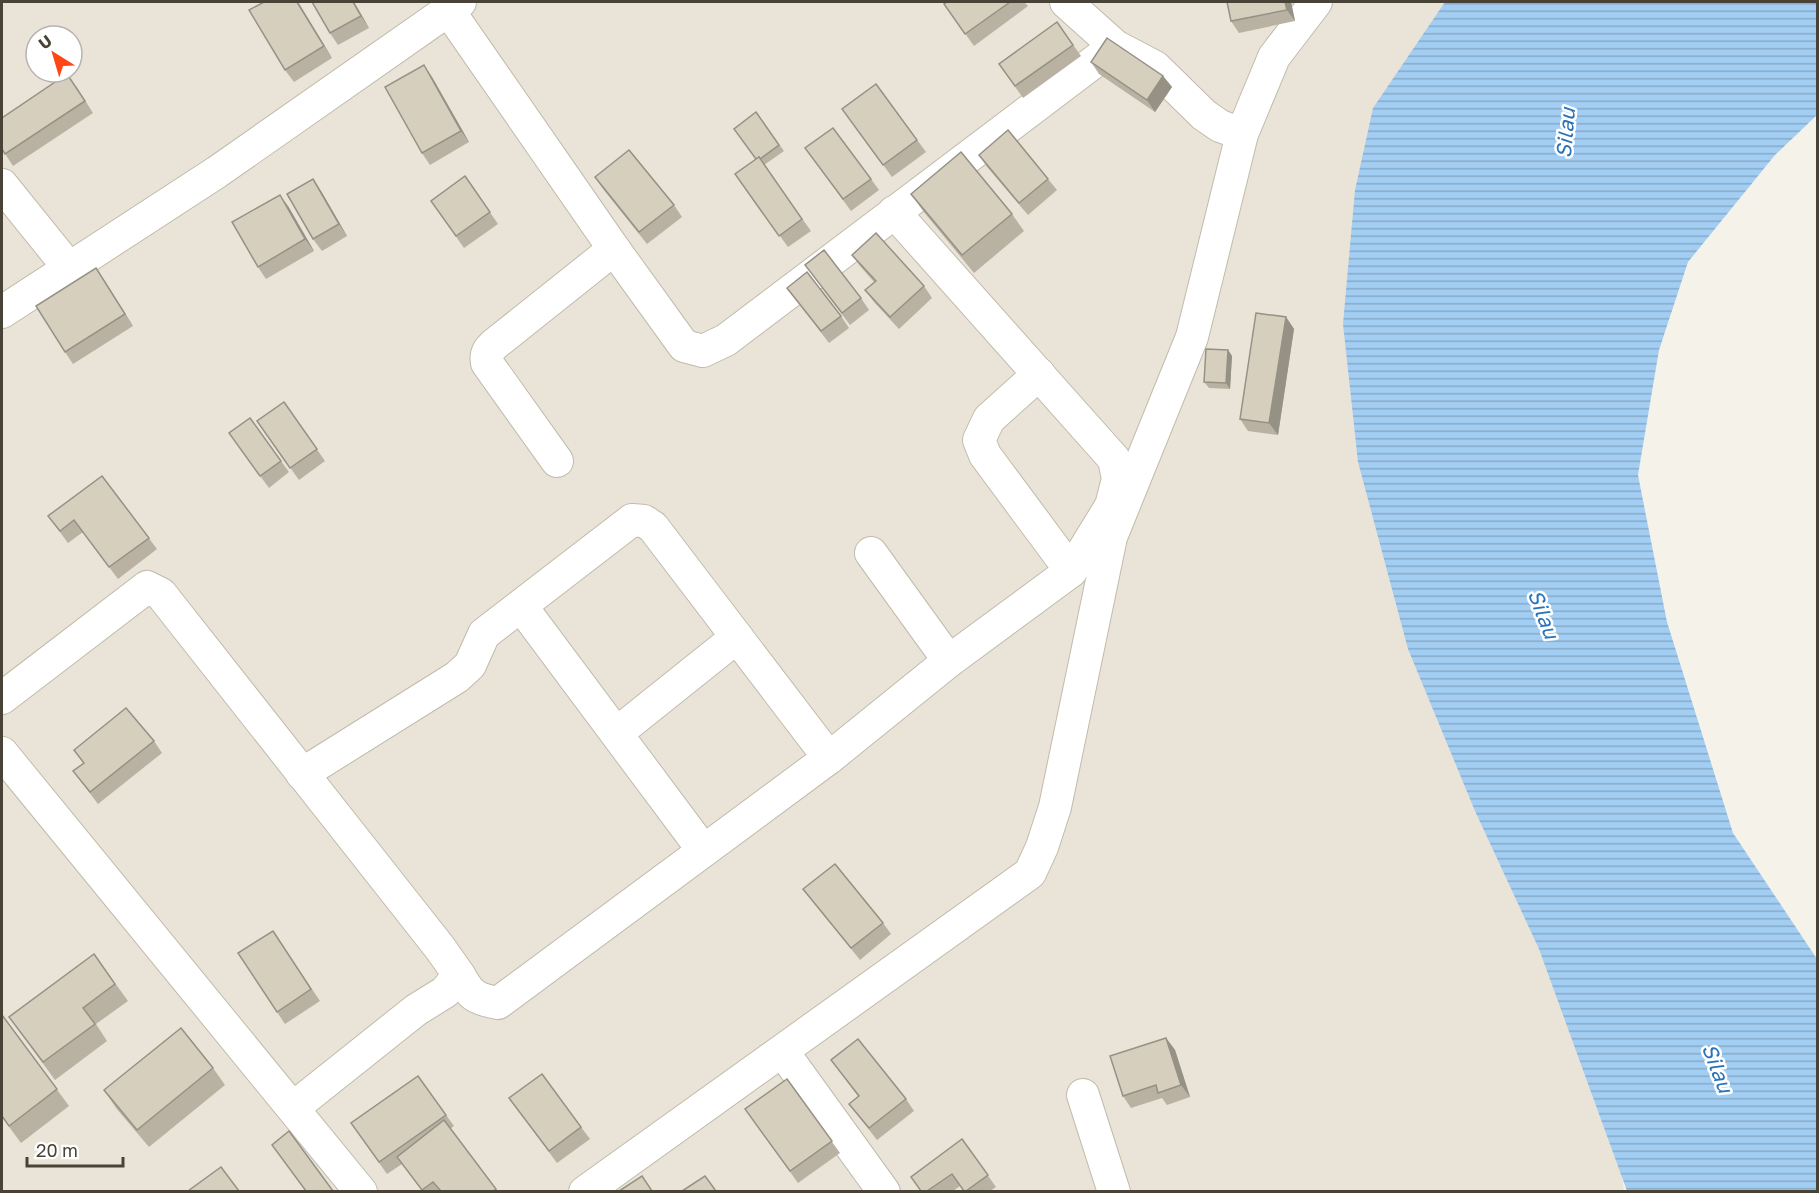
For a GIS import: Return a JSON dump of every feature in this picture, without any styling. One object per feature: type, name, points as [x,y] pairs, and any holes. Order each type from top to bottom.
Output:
[{"type":"street","points":[[1066,2],[1115,46],[1155,67],[1204,115],[1220,126],[1242,134]]},
{"type":"street","points":[[585,1191],[783,1052],[1030,873],[1042,847],[1055,807],[1111,537],[1192,337],[1242,134],[1274,57],[1316,2]]},
{"type":"street","points":[[2,312],[217,172],[454,6],[614,249],[684,346],[703,351],[726,340],[1115,46]]},
{"type":"street","points":[[2,185],[69,268]]},
{"type":"street","points":[[2,698],[147,587],[161,594],[440,948],[469,992],[481,1000],[498,1003],[829,758],[949,661],[1071,571],[1111,506],[1118,479],[1114,459],[894,212]]},
{"type":"street","points":[[557,461],[487,363],[486,356],[488,350],[496,343],[614,249]]},
{"type":"street","points":[[1039,374],[989,419],[979,440],[985,455],[1071,571]]},
{"type":"street","points":[[302,774],[457,677],[470,665],[484,634],[632,520],[644,521],[653,527],[829,758]]},
{"type":"street","points":[[871,553],[949,661]]},
{"type":"street","points":[[521,606],[704,850]]},
{"type":"street","points":[[617,733],[737,637]]},
{"type":"street","points":[[2,753],[361,1191]]},
{"type":"street","points":[[293,1108],[416,1010],[445,992],[459,975]]},
{"type":"street","points":[[783,1052],[884,1191]]},
{"type":"street","points":[[1083,1095],[1114,1191]]},
{"type":"shaded area","points":[[2,2],[1577,2],[1528,573],[1624,1191],[2,1192]]},
{"type":"water","name":"Silau","points":[[1445,2],[1817,2],[1817,115],[1775,155],[1688,262],[1659,350],[1638,475],[1667,622],[1733,833],[1817,959],[1817,1191],[1627,1191],[1539,949],[1475,811],[1408,649],[1358,462],[1343,324],[1355,190],[1373,108]]},
{"type":"building","points":[[264,2],[297,2],[324,46],[285,70],[249,10]]},
{"type":"building","points":[[312,2],[353,2],[361,16],[330,33]]},
{"type":"building","points":[[947,2],[1010,2],[965,34],[944,4]]},
{"type":"building","points":[[1227,2],[1285,2],[1287,10],[1231,21]]},
{"type":"building","points":[[1057,22],[1073,45],[1015,86],[999,64]]},
{"type":"building","points":[[1107,38],[1163,76],[1147,100],[1091,62]]},
{"type":"building","points":[[424,65],[461,131],[422,153],[385,87]]},
{"type":"building","points":[[52,84],[74,84],[85,101],[5,154],[2,149],[2,118]]},
{"type":"building","points":[[876,84],[917,140],[883,165],[842,109]]},
{"type":"building","points":[[756,112],[779,145],[760,159],[759,157],[756,159],[734,129]]},
{"type":"building","points":[[833,128],[871,179],[843,199],[805,148]]},
{"type":"building","points":[[1008,130],[1048,179],[1019,203],[979,155]]},
{"type":"building","points":[[629,150],[674,205],[639,232],[595,177]]},
{"type":"building","points":[[961,152],[1012,214],[962,255],[911,194]]},
{"type":"building","points":[[759,157],[802,219],[779,236],[735,174]]},
{"type":"building","points":[[465,176],[490,212],[456,236],[431,201]]},
{"type":"building","points":[[313,179],[339,224],[313,239],[287,194]]},
{"type":"building","points":[[280,195],[305,239],[258,267],[232,222]]},
{"type":"building","points":[[876,233],[924,286],[890,317],[865,290],[876,281],[852,255]]},
{"type":"building","points":[[824,250],[861,298],[842,313],[805,265]]},
{"type":"building","points":[[96,268],[125,314],[65,352],[36,306]]},
{"type":"building","points":[[807,272],[841,316],[821,331],[787,288]]},
{"type":"building","points":[[1256,313],[1286,317],[1269,423],[1240,419]]},
{"type":"building","points":[[1206,349],[1228,350],[1226,383],[1204,382]]},
{"type":"building","points":[[284,402],[317,449],[290,468],[257,421]]},
{"type":"building","points":[[250,418],[281,461],[260,476],[229,433]]},
{"type":"building","points":[[102,476],[149,538],[109,567],[74,520],[60,531],[48,516]]},
{"type":"building","points":[[126,708],[154,741],[90,792],[73,771],[84,763],[74,750]]},
{"type":"building","points":[[835,864],[883,923],[851,948],[803,889]]},
{"type":"building","points":[[273,931],[311,989],[277,1012],[238,953]]},
{"type":"building","points":[[94,954],[115,984],[83,1008],[95,1024],[43,1062],[9,1017]]},
{"type":"building","points":[[2,1015],[57,1089],[9,1126],[2,1116]]},
{"type":"building","points":[[181,1028],[213,1068],[137,1130],[104,1090]]},
{"type":"building","points":[[1166,1038],[1181,1085],[1158,1093],[1156,1085],[1123,1096],[1110,1056]]},
{"type":"building","points":[[858,1039],[906,1099],[869,1128],[849,1104],[859,1096],[831,1060]]},
{"type":"building","points":[[542,1074],[581,1127],[549,1151],[509,1098]]},
{"type":"building","points":[[418,1076],[446,1115],[379,1162],[351,1123]]},
{"type":"building","points":[[787,1079],[832,1141],[790,1171],[745,1109]]},
{"type":"building","points":[[444,1120],[496,1189],[493,1191],[441,1191],[433,1182],[422,1190],[397,1157]]},
{"type":"building","points":[[289,1131],[333,1191],[306,1191],[272,1145]]},
{"type":"building","points":[[962,1139],[988,1175],[966,1191],[952,1174],[927,1191],[921,1191],[911,1177]]},
{"type":"building","points":[[221,1167],[239,1191],[188,1191]]},
{"type":"building","points":[[642,1176],[652,1191],[619,1191]]},
{"type":"building","points":[[705,1176],[716,1191],[682,1191]]}]
